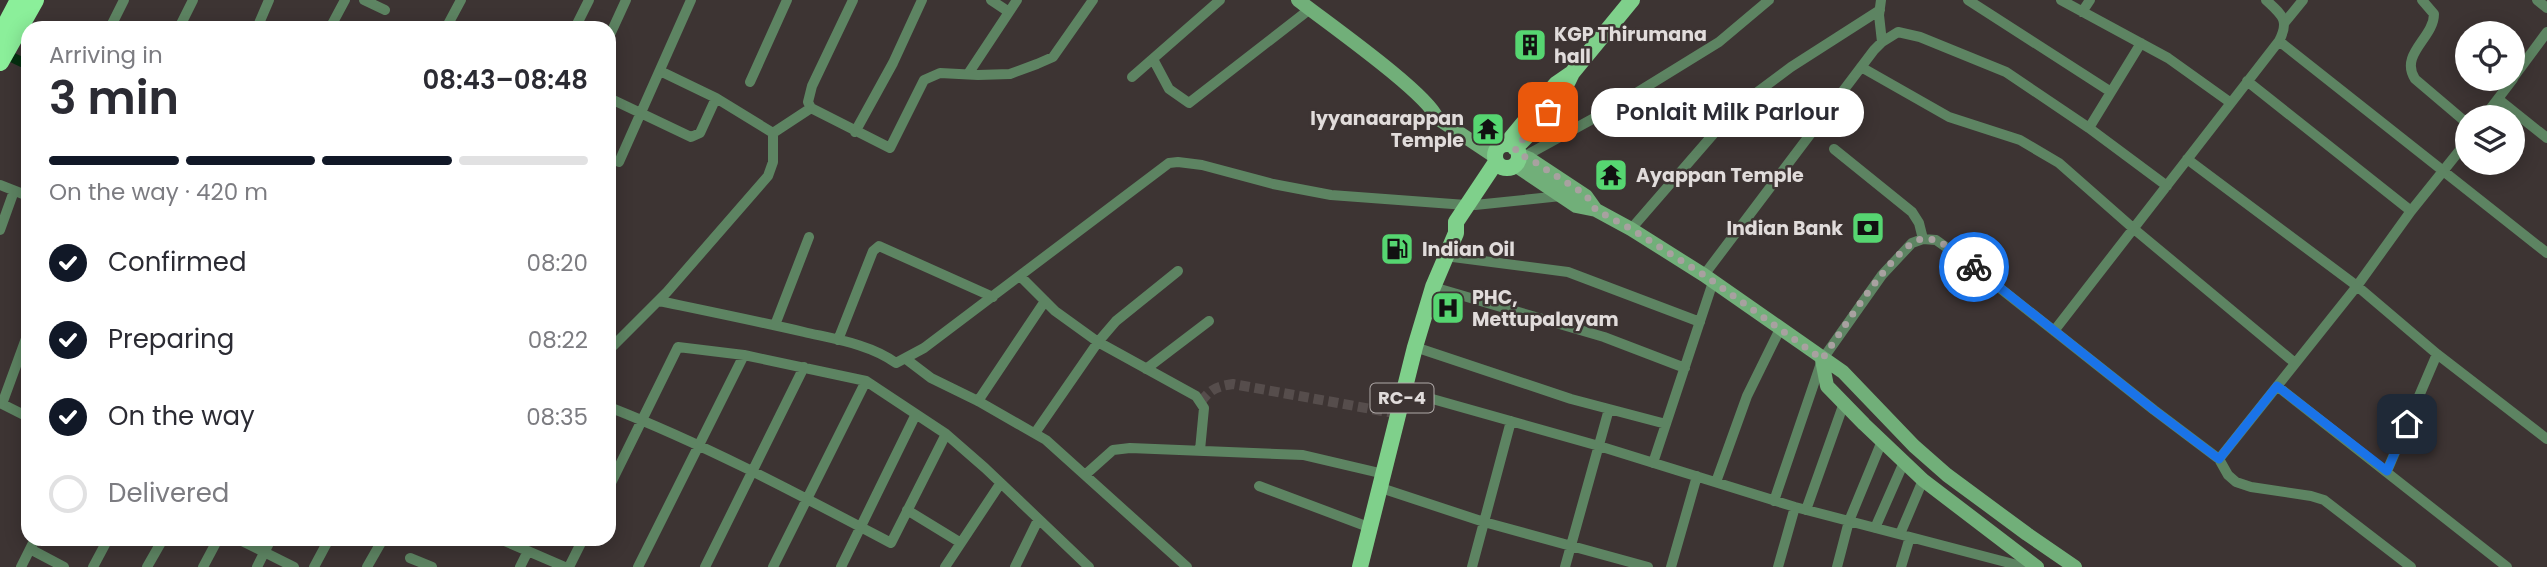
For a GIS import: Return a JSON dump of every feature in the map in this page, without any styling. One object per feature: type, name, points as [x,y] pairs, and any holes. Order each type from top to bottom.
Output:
[{"type":"highway","points":[[2,57],[19,0]]},
{"type":"highway","points":[[12,26],[35,0]]},
{"type":"main road","points":[[1470,205],[1556,84],[1572,73],[1632,0]]},
{"type":"main road","name":"RC-4","points":[[1360,567],[1415,347],[1433,287],[1456,233],[1464,225],[1470,205]]},
{"type":"street","points":[[114,21],[124,0]]},
{"type":"street","points":[[182,21],[193,0]]},
{"type":"street","points":[[260,21],[269,0]]},
{"type":"street","points":[[334,21],[345,0]]},
{"type":"street","points":[[364,0],[385,10]]},
{"type":"street","points":[[450,21],[461,0]]},
{"type":"street","points":[[578,21],[589,0]]},
{"type":"street","points":[[616,21],[625,0]]},
{"type":"street","points":[[619,162],[691,0]]},
{"type":"street","points":[[750,82],[787,0]]},
{"type":"street","points":[[853,0],[812,86],[808,102],[811,108],[890,149],[924,80],[940,73],[1010,74],[1053,57],[1093,0]]},
{"type":"street","points":[[855,132],[893,63],[922,0]]},
{"type":"street","points":[[991,0],[1009,12]]},
{"type":"street","points":[[968,74],[1017,0]]},
{"type":"street","points":[[1132,77],[1220,0]]},
{"type":"street","points":[[1507,156],[1607,111],[1710,47],[1769,0]]},
{"type":"street","points":[[1968,0],[2111,92]]},
{"type":"street","points":[[2061,0],[2188,70],[2231,103]]},
{"type":"street","points":[[2082,12],[2090,0]]},
{"type":"street","points":[[2054,331],[2279,41],[2285,22],[2281,13],[2266,0]]},
{"type":"street","points":[[2285,22],[2303,0]]},
{"type":"street","points":[[2422,0],[2434,14],[2434,20],[2415,50],[2410,65],[2411,72],[2455,113]]},
{"type":"street","points":[[2537,0],[2547,8]]},
{"type":"street","points":[[1153,59],[1169,89],[1189,103],[1304,5],[1433,109],[1444,111],[1576,206],[1596,210],[1631,229],[1709,279],[1843,372],[1914,446],[1947,475],[2026,534],[2076,567]]},
{"type":"street","points":[[1880,5],[1882,42]]},
{"type":"street","points":[[1631,229],[1736,108],[1880,5]]},
{"type":"street","points":[[1653,463],[1700,322],[1709,279],[1861,67],[1882,42],[1898,32],[1997,68],[2019,80],[2167,186]]},
{"type":"street","points":[[2525,62],[2547,32]]},
{"type":"street","points":[[2279,41],[2547,253]]},
{"type":"street","points":[[2089,128],[2141,43]]},
{"type":"street","points":[[1861,67],[1949,117],[2004,134],[2042,151],[2295,363]]},
{"type":"street","points":[[660,71],[716,98],[773,133]]},
{"type":"street","points":[[2247,81],[2411,211]]},
{"type":"street","points":[[2493,105],[2504,91]]},
{"type":"street","points":[[616,101],[684,134],[695,136],[700,133],[716,98]]},
{"type":"street","points":[[2498,99],[2547,138]]},
{"type":"street","points":[[773,133],[811,108]]},
{"type":"street","points":[[616,343],[659,301],[768,176],[773,162],[773,133]]},
{"type":"street","points":[[1834,149],[1912,212],[1919,223],[1923,239]]},
{"type":"street","points":[[1507,156],[1586,195],[1596,210]]},
{"type":"street","points":[[2219,459],[2357,286],[2455,156]]},
{"type":"street","points":[[2188,159],[2357,286],[2437,354],[2547,439]]},
{"type":"street","points":[[659,301],[838,340],[877,352],[896,363],[906,359],[993,297],[1169,163],[1202,164],[1273,184],[1331,195],[1470,205],[1562,196]]},
{"type":"street","points":[[0,185],[21,193]]},
{"type":"street","points":[[0,230],[15,191]]},
{"type":"street","points":[[775,325],[809,237]]},
{"type":"street","points":[[1774,501],[1822,359],[1882,275],[1912,243],[1923,239],[1936,240],[2219,459],[2228,475],[2244,485],[2324,500],[2407,566]]},
{"type":"street","points":[[838,340],[873,251],[879,246],[993,297]]},
{"type":"street","points":[[1445,256],[1568,272],[1700,322]]},
{"type":"street","points":[[1035,433],[1098,342],[1116,321],[1178,271]]},
{"type":"street","points":[[1020,276],[1055,311],[1098,342],[1196,396],[1204,408],[1200,450]]},
{"type":"street","points":[[1433,287],[1604,337],[1685,368]]},
{"type":"street","points":[[978,401],[1045,301]]},
{"type":"street","points":[[1146,369],[1209,321]]},
{"type":"street","points":[[1716,482],[1747,396],[1780,329]]},
{"type":"street","points":[[616,473],[678,347],[744,355],[866,381],[946,434],[1085,565]]},
{"type":"street","points":[[1415,347],[1571,400],[1666,424]]},
{"type":"street","points":[[21,351],[1,404],[21,414]]},
{"type":"street","points":[[2387,471],[2437,354]]},
{"type":"street","points":[[638,567],[744,355]]},
{"type":"street","points":[[906,359],[932,378],[1046,440],[1187,567]]},
{"type":"street","points":[[1822,359],[1828,386],[1882,441],[1923,480],[2037,567]]},
{"type":"street","points":[[705,567],[804,367]]},
{"type":"street","points":[[773,567],[866,381]]},
{"type":"street","points":[[2277,386],[2507,567]]},
{"type":"street","points":[[1404,391],[1599,446],[1795,507],[2025,567]]},
{"type":"street","points":[[1806,510],[1844,403]]},
{"type":"street","points":[[1565,567],[1609,409]]},
{"type":"street","points":[[616,410],[752,470],[891,543],[946,434]]},
{"type":"street","points":[[841,567],[916,414]]},
{"type":"street","points":[[1472,567],[1511,421]]},
{"type":"street","points":[[1837,567],[1849,521],[1882,441]]},
{"type":"street","points":[[1085,475],[1117,448],[1303,455],[1382,481],[1484,522],[1648,567]]},
{"type":"street","points":[[1875,528],[1904,462]]},
{"type":"street","points":[[1671,567],[1697,476]]},
{"type":"street","points":[[1901,567],[1905,536],[1923,480]]},
{"type":"street","points":[[945,567],[1000,484]]},
{"type":"street","points":[[1259,486],[1371,528]]},
{"type":"street","points":[[1778,567],[1795,507]]},
{"type":"street","points":[[907,510],[961,543]]},
{"type":"street","points":[[1015,567],[1038,520]]},
{"type":"street","points":[[21,567],[32,546]]},
{"type":"street","points":[[93,567],[102,546]]},
{"type":"street","points":[[148,567],[159,546]]},
{"type":"street","points":[[203,567],[214,546]]},
{"type":"street","points":[[253,546],[294,567]]},
{"type":"street","points":[[257,567],[268,546]]},
{"type":"street","points":[[314,567],[325,546]]},
{"type":"street","points":[[367,567],[379,546]]},
{"type":"street","points":[[521,546],[567,567],[579,546]]},
{"type":"street","points":[[30,549],[64,567]]},
{"type":"street","points":[[520,567],[528,551]]},
{"type":"street","points":[[410,558],[432,567]]},
{"type":"waterway","points":[[3,53],[21,62]]},
{"type":"tunnel","points":[[1201,402],[1215,389],[1233,384],[1399,414]]},
{"type":"way so far","points":[[1548,112],[1515,148],[1518,154],[1586,195],[1596,210],[1704,275],[1822,359],[1882,275],[1912,243],[1923,239],[1936,240],[1974,267]]},
{"type":"place","name":"KGP Thirumana hall","points":[[1530,45]]},
{"type":"place","name":"Ponlait Milk Parlour","points":[[1548,112]]},
{"type":"place","name":"Iyyanaarappan Temple","points":[[1488,129]]},
{"type":"place","name":"Ayappan Temple","points":[[1611,175]]},
{"type":"place","name":"Indian Bank","points":[[1868,228]]},
{"type":"place","name":"Indian Oil","points":[[1397,249]]},
{"type":"place","name":"PHC, Mettupalayam","points":[[1448,308]]},
{"type":"route","points":[[1974,267],[2219,459],[2277,386],[2387,471],[2407,424]]}]
